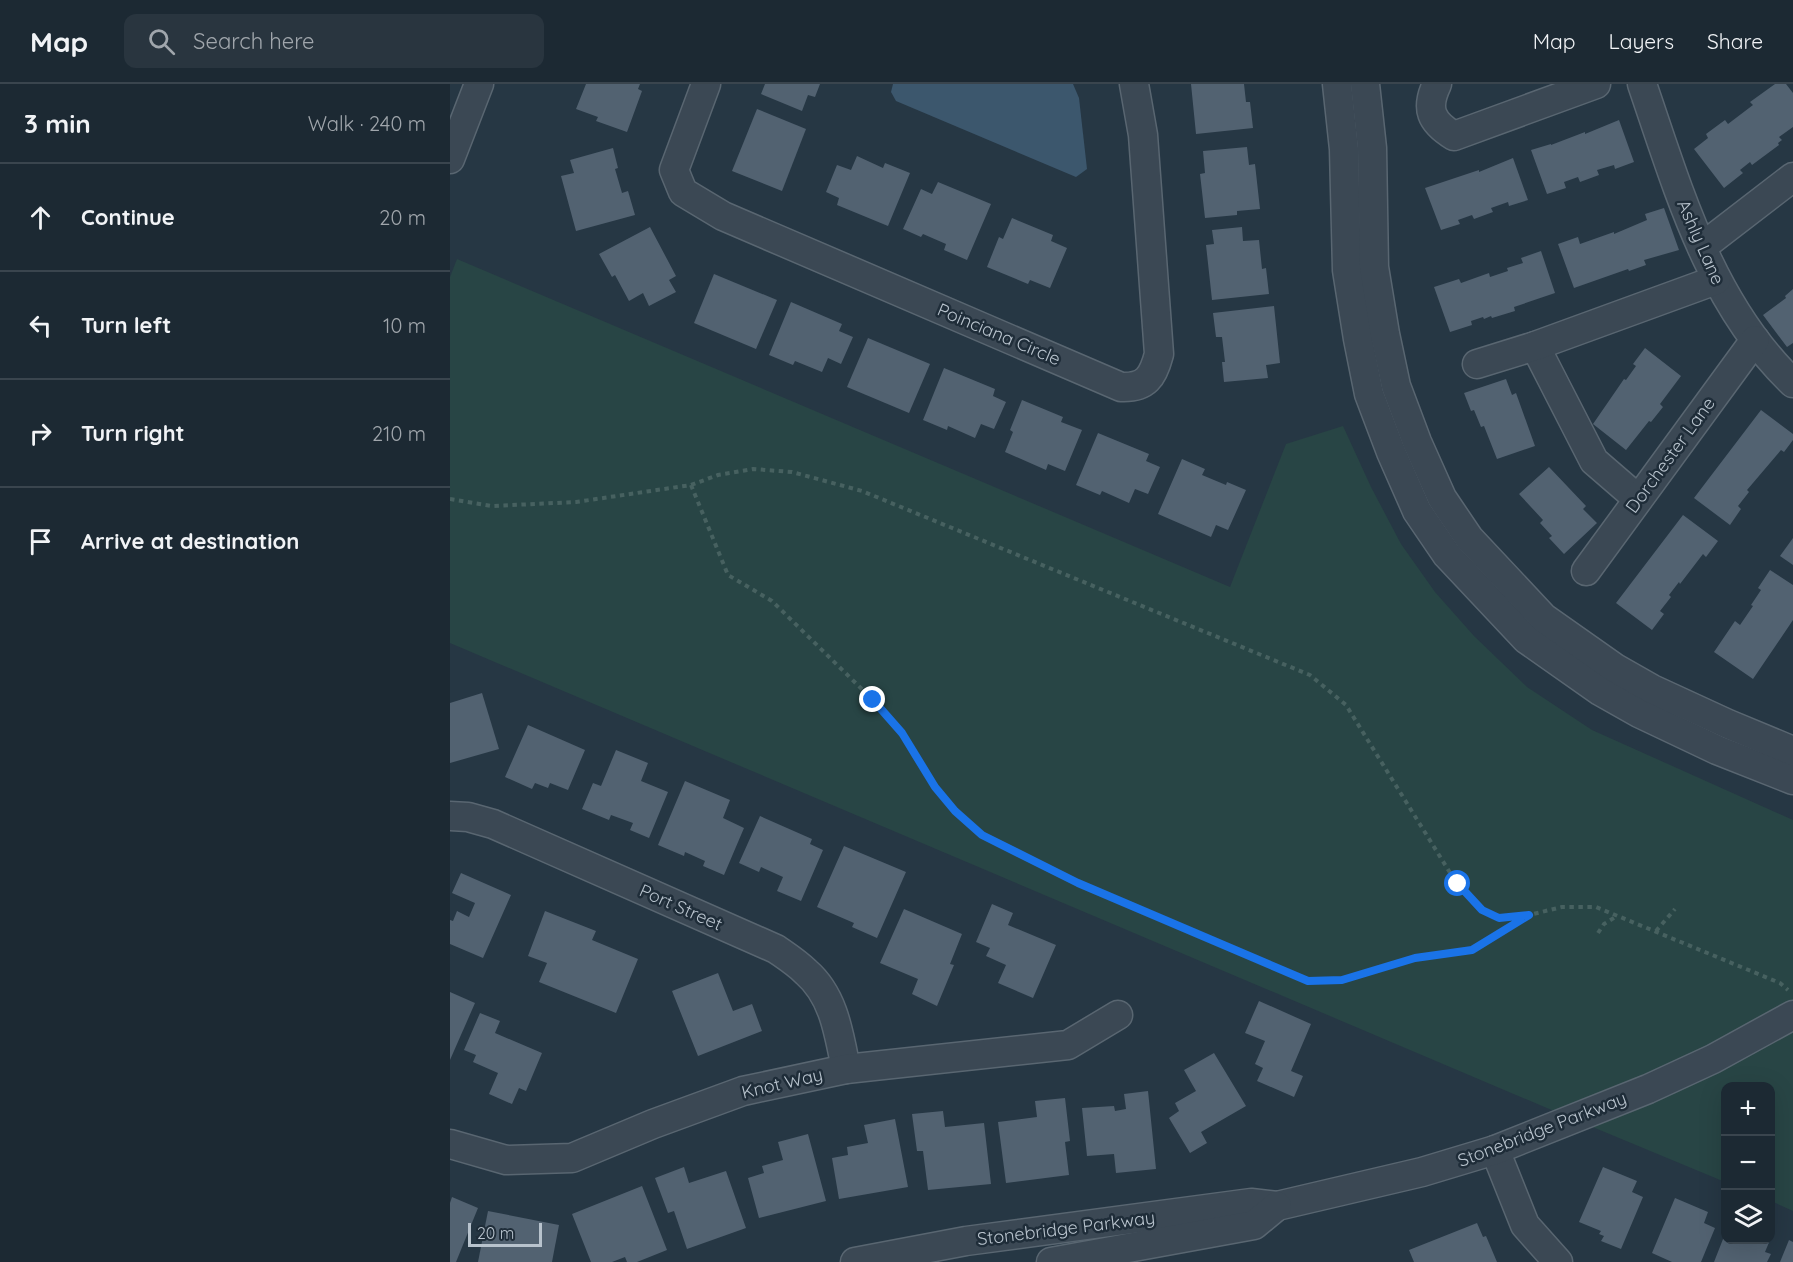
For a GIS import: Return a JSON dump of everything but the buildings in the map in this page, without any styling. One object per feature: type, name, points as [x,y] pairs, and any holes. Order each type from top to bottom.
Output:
[{"type":"street","points":[[450,159],[479,84]]},
{"type":"street","name":"Poinciana Circle","points":[[706,84],[674,170],[683,192],[723,216],[1121,387],[1155,389],[1155,369],[1159,354],[1143,135],[1134,84]]},
{"type":"street","points":[[1337,84],[1344,149],[1347,270],[1358,339],[1370,394],[1391,452],[1417,511],[1447,555],[1526,639],[1600,691],[1639,713],[1717,750],[1793,780]]},
{"type":"street","points":[[1365,84],[1372,148],[1374,267],[1385,333],[1396,386],[1417,442],[1442,498],[1469,538],[1544,618],[1615,668],[1652,689],[1793,751]]},
{"type":"street","points":[[1437,84],[1430,99],[1432,115],[1440,128],[1454,135],[1596,84]]},
{"type":"street","name":"Ashly Lane","points":[[1642,84],[1681,197],[1716,280],[1755,340],[1793,383]]},
{"type":"street","points":[[1702,247],[1793,177]]},
{"type":"street","points":[[1477,364],[1534,346],[1716,280]]},
{"type":"street","name":"Dorchester Lane","points":[[1586,571],[1755,340]]},
{"type":"street","points":[[1534,346],[1594,461],[1638,499]]},
{"type":"street","name":"Port Street","points":[[450,816],[468,817],[493,824],[776,949],[808,973],[830,1003],[839,1032],[846,1068]]},
{"type":"street","name":"Knot Way","points":[[450,1144],[506,1160],[572,1158],[653,1124],[743,1091],[846,1068],[1068,1045],[1118,1015]]},
{"type":"street","name":"Stonebridge Parkway","points":[[1051,1262],[1136,1242],[1254,1225],[1277,1206],[1422,1172],[1495,1150],[1657,1085],[1713,1059],[1793,1015]]},
{"type":"street","points":[[1495,1150],[1525,1225],[1558,1262]]},
{"type":"street","name":"Stonebridge Parkway","points":[[855,1262],[966,1240],[1136,1242]]},
{"type":"path","points":[[450,499],[492,506],[576,502],[691,485],[718,475],[753,469],[792,472],[862,491],[1310,675],[1346,705],[1458,884],[1482,910],[1499,918],[1529,915],[1563,907],[1596,907],[1780,983]]},
{"type":"path","points":[[691,485],[728,575],[772,601],[873,700],[902,733],[942,795],[955,811],[982,835],[1078,883],[1308,981],[1342,980],[1415,958],[1472,950],[1529,915]]},
{"type":"path","points":[[1656,931],[1675,909]]},
{"type":"path","points":[[1598,933],[1604,924],[1618,916]]},
{"type":"green space","points":[[457,259],[1230,587],[1286,444],[1343,426],[1401,544],[1435,592],[1474,636],[1527,687],[1592,730],[1793,820],[1793,1211],[1775,1203],[1775,1082],[1721,1082],[1721,1180],[450,643],[450,277]]},
{"type":"water","points":[[893,84],[1073,84],[1079,98],[1087,169],[1076,177],[896,101],[891,92]]},
{"type":"route","points":[[873,700],[902,733],[935,787],[955,811],[982,835],[1078,883],[1308,981],[1342,980],[1415,958],[1472,950],[1529,915],[1499,918],[1482,910],[1458,884]]}]
